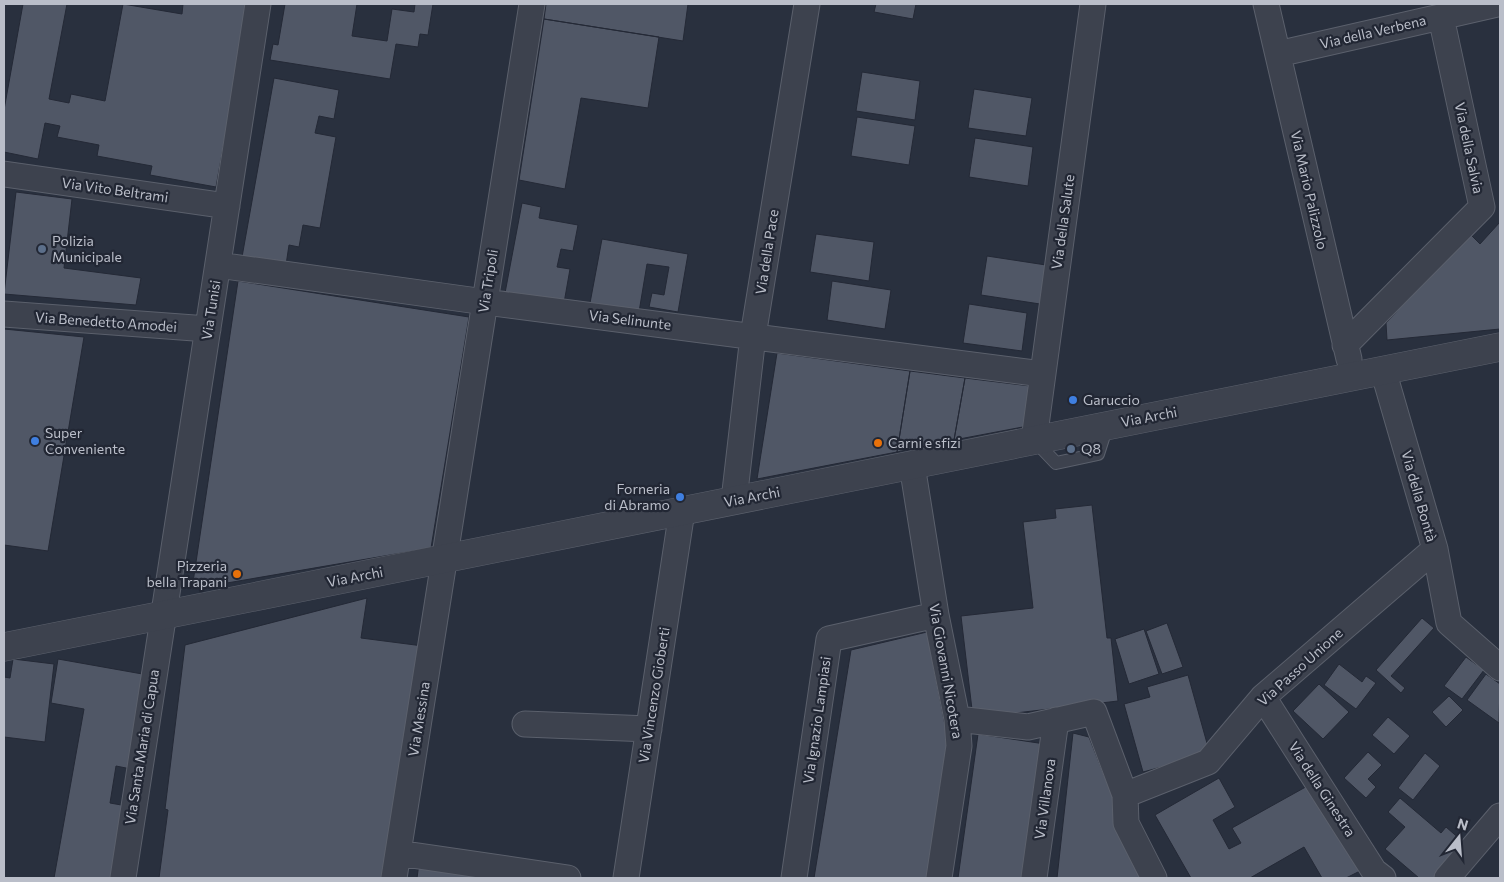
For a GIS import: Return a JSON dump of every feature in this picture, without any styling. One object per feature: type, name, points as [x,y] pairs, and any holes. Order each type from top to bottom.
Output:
[{"type":"street","name":"Via Tunisi","points":[[162,615],[258,4]]},
{"type":"street","name":"Via Tripoli","points":[[443,559],[532,4]]},
{"type":"street","name":"Via della Pace","points":[[734,500],[754,336],[807,4]]},
{"type":"street","name":"Via della Salute","points":[[1034,440],[1093,4]]},
{"type":"street","name":"Via Mario Palizzolo","points":[[1266,4],[1354,376]]},
{"type":"street","name":"Via della Verbena","points":[[1278,54],[1497,4]]},
{"type":"street","name":"Via della Salvia","points":[[1346,345],[1482,207],[1441,17]]},
{"type":"street","name":"Via Vito Beltrami","points":[[4,174],[227,206]]},
{"type":"street","name":"Via Selinunte","points":[[218,265],[485,302],[1042,374]]},
{"type":"street","name":"Via Benedetto Amodei","points":[[4,314],[208,329]]},
{"type":"street","name":"Via Archi","points":[[4,647],[1500,347]]},
{"type":"street","name":"Via della Bontà","points":[[1383,370],[1435,549],[1448,623],[1500,668]]},
{"type":"street","name":"Via Giovanni Nicotera","points":[[912,465],[936,615],[957,719],[959,746],[939,878]]},
{"type":"street","name":"Via Vincenzo Gioberti","points":[[626,878],[682,511]]},
{"type":"street","name":"Via Passo Unione","points":[[1124,794],[1208,762],[1263,697],[1435,549]]},
{"type":"street","name":"Via Messina","points":[[394,878],[443,559]]},
{"type":"street","name":"Via Santa Maria di Capua","points":[[123,878],[162,615]]},
{"type":"street","name":"Via Ignazio Lampiasi","points":[[794,878],[829,639],[936,615]]},
{"type":"street","name":"Via della Ginestra","points":[[1263,697],[1374,870],[1383,878]]},
{"type":"street","points":[[957,719],[1028,727],[1094,712],[1124,794],[1126,823],[1154,878]]},
{"type":"street","name":"Via Villanova","points":[[1034,878],[1056,720]]},
{"type":"street","points":[[525,724],[649,729]]},
{"type":"street","points":[[1447,878],[1500,816]]},
{"type":"street","points":[[398,853],[568,878]]},
{"type":"building","points":[[23,4],[67,4],[49,99],[69,103],[71,94],[105,101],[123,4],[182,14],[183,4],[249,4],[216,187],[150,175],[152,166],[97,156],[99,145],[57,137],[60,126],[45,123],[38,159],[4,152],[4,110]]},
{"type":"building","points":[[285,4],[357,4],[352,36],[387,41],[392,9],[414,12],[415,4],[433,4],[428,35],[420,34],[418,47],[396,44],[390,79],[270,60],[273,44],[278,45]]},
{"type":"building","points":[[546,4],[688,4],[683,41],[544,19]]},
{"type":"building","points":[[876,4],[916,4],[913,19],[874,12]]},
{"type":"building","points":[[544,19],[659,37],[648,108],[581,98],[565,189],[519,180]]},
{"type":"building","points":[[862,72],[920,81],[915,120],[856,111]]},
{"type":"building","points":[[274,78],[339,90],[334,119],[319,116],[315,133],[336,137],[320,228],[303,225],[299,247],[289,245],[286,265],[242,257]]},
{"type":"building","points":[[974,89],[1032,98],[1026,136],[968,128]]},
{"type":"building","points":[[857,117],[915,126],[909,165],[851,156]]},
{"type":"building","points":[[975,138],[1033,147],[1028,186],[969,177]]},
{"type":"building","points":[[16,192],[72,199],[64,268],[141,278],[136,305],[4,294]]},
{"type":"building","points":[[522,203],[541,207],[539,218],[578,225],[573,251],[561,249],[557,267],[570,269],[564,303],[505,293]]},
{"type":"building","points":[[1500,222],[1500,329],[1387,340],[1386,323],[1469,233],[1480,244]]},
{"type":"building","points":[[816,234],[874,242],[869,281],[810,272]]},
{"type":"building","points":[[602,239],[688,254],[678,312],[649,307],[652,293],[664,295],[669,267],[647,264],[639,312],[590,303]]},
{"type":"building","points":[[987,256],[1046,265],[1040,304],[981,295]]},
{"type":"building","points":[[238,281],[469,317],[431,548],[192,589]]},
{"type":"building","points":[[832,281],[891,290],[885,329],[827,320]]},
{"type":"building","points":[[969,304],[1027,313],[1022,351],[963,343]]},
{"type":"building","name":"Super Conveniente","points":[[4,329],[84,337],[48,551],[4,545]]},
{"type":"building","points":[[777,353],[910,371],[897,452],[757,479]]},
{"type":"building","points":[[910,371],[965,378],[954,440],[897,452]]},
{"type":"building","points":[[965,378],[1030,386],[1028,426],[954,440]]},
{"type":"building","points":[[1092,505],[1107,638],[1111,638],[1118,701],[973,718],[961,616],[1033,608],[1023,522],[1056,518],[1055,509]]},
{"type":"building","points":[[367,598],[361,638],[423,646],[392,878],[159,878],[168,810],[165,809],[185,645]]},
{"type":"building","points":[[1422,618],[1434,628],[1391,676],[1405,688],[1401,693],[1376,670]]},
{"type":"building","points":[[1167,623],[1183,667],[1162,674],[1146,631]]},
{"type":"building","points":[[1144,629],[1159,674],[1129,684],[1115,639]]},
{"type":"building","points":[[927,632],[949,746],[931,878],[814,878],[851,650]]},
{"type":"building","points":[[1466,657],[1484,670],[1462,699],[1444,686]]},
{"type":"building","points":[[13,659],[54,664],[45,742],[4,737],[4,677],[10,678]]},
{"type":"building","points":[[58,659],[148,675],[131,769],[116,766],[110,803],[127,806],[114,878],[54,878],[84,709],[51,703]]},
{"type":"building","points":[[1339,664],[1362,682],[1366,676],[1376,683],[1356,709],[1324,685]]},
{"type":"building","points":[[1486,674],[1500,684],[1499,723],[1467,700]]},
{"type":"building","points":[[1188,675],[1210,754],[1143,772],[1124,704],[1150,697],[1147,687]]},
{"type":"building","points":[[1319,684],[1349,712],[1323,739],[1293,711]]},
{"type":"building","points":[[1449,696],[1463,710],[1446,727],[1432,712]]},
{"type":"building","points":[[1388,717],[1410,736],[1394,754],[1372,735]]},
{"type":"building","points":[[1073,733],[1089,737],[1145,878],[1057,878]]},
{"type":"building","points":[[978,734],[1045,744],[1026,878],[958,878]]},
{"type":"building","points":[[1368,752],[1382,765],[1368,779],[1376,787],[1366,798],[1344,778]]},
{"type":"building","points":[[1425,753],[1440,766],[1413,800],[1398,788]]},
{"type":"building","points":[[1219,778],[1235,807],[1213,820],[1229,849],[1241,843],[1232,828],[1311,784],[1360,871],[1346,878],[1322,878],[1304,847],[1250,878],[1191,878],[1155,815]]},
{"type":"building","points":[[1400,798],[1441,833],[1446,827],[1469,847],[1442,878],[1419,878],[1385,849],[1405,827],[1388,812]]},
{"type":"building","points":[[419,863],[502,878],[417,878]]},
{"type":"place","name":"Polizia Municipale","points":[[42,249]]},
{"type":"place","name":"Garuccio","points":[[1073,400]]},
{"type":"place","name":"Super Conveniente","points":[[35,441]]},
{"type":"place","name":"Carni e sfizi","points":[[878,443]]},
{"type":"place","name":"Q8","points":[[1071,449]]},
{"type":"place","name":"Forneria di Abramo","points":[[680,497]]},
{"type":"place","name":"Pizzeria bella Trapani","points":[[237,574]]}]
